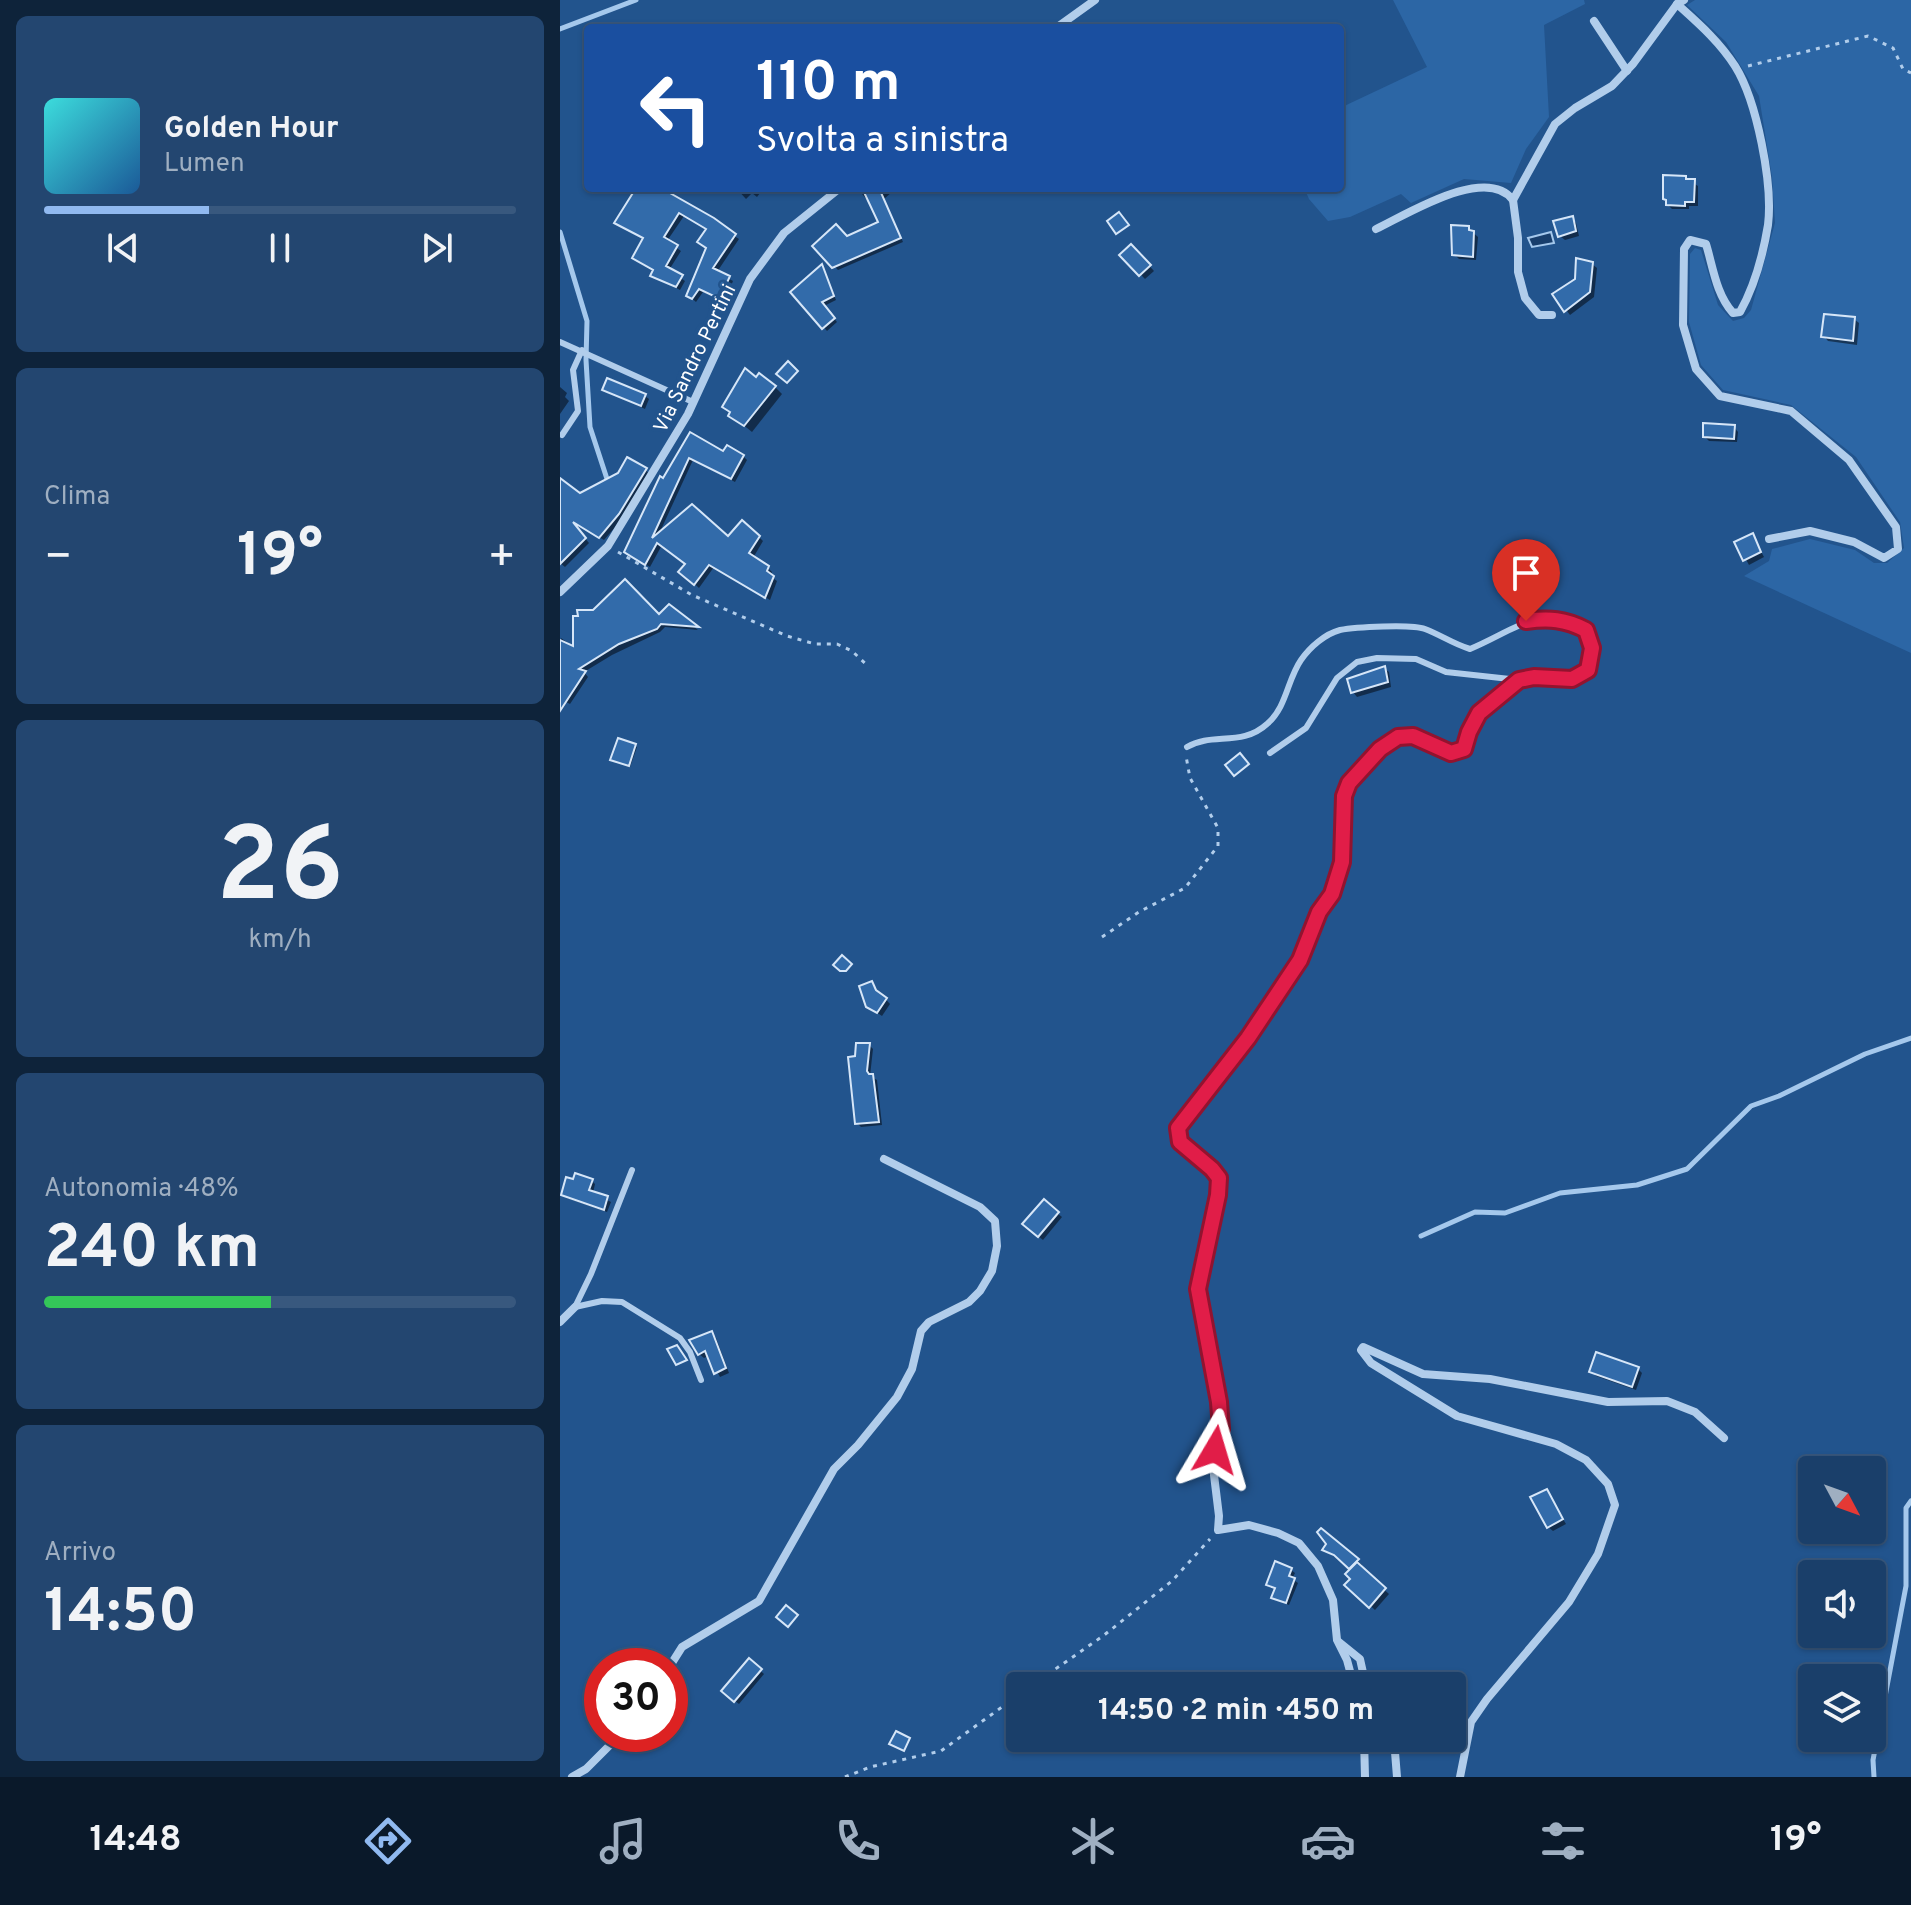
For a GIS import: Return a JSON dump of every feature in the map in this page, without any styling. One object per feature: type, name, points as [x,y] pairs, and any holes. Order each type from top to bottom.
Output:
[{"type":"street","points":[[1062,24],[1095,0]]},
{"type":"street","points":[[1552,315],[1539,315],[1525,298],[1518,272],[1513,200],[1555,124],[1612,86],[1680,2],[1718,43],[1736,68],[1751,100],[1768,193],[1768,223],[1752,287],[1740,312],[1733,313],[1727,306],[1713,274],[1706,244],[1690,240],[1684,249],[1683,325],[1696,369],[1720,396],[1791,411],[1849,460],[1896,527],[1898,549],[1884,558],[1854,542],[1810,531],[1769,539]]},
{"type":"street","points":[[1594,21],[1627,71]]},
{"type":"street","points":[[1376,229],[1436,199],[1464,189],[1501,190],[1513,200]]},
{"type":"street","name":"Via Sandro Pertini","points":[[560,592],[608,546],[693,402],[750,279],[784,233],[835,192]]},
{"type":"street","points":[[1350,1672],[1337,1640],[1333,1600],[1318,1566],[1299,1543],[1249,1525],[1218,1530],[1214,1475],[1215,1450],[1221,1429],[1219,1402],[1198,1289],[1219,1178],[1180,1142],[1178,1128],[1248,1038],[1300,960],[1319,912],[1332,894],[1342,862],[1344,796],[1349,783],[1380,749],[1398,737],[1413,736],[1451,753],[1464,749],[1479,713],[1519,680]]},
{"type":"street","points":[[681,1648],[759,1601],[834,1469],[897,1397],[912,1369],[921,1331],[929,1322],[969,1302],[992,1271],[997,1246],[995,1221],[980,1207],[884,1159]]},
{"type":"street","points":[[560,1322],[575,1307]]},
{"type":"street","points":[[1460,1777],[1471,1722],[1569,1602],[1598,1554],[1615,1505],[1608,1484],[1586,1460],[1556,1444],[1457,1416],[1371,1363],[1361,1350],[1363,1347],[1423,1374],[1490,1379],[1608,1402],[1667,1401],[1695,1412],[1724,1438]]},
{"type":"street","points":[[1337,1640],[1360,1659],[1363,1672]]},
{"type":"street","points":[[572,1777],[586,1769],[603,1752]]},
{"type":"street","points":[[1364,1752],[1365,1777]]},
{"type":"street","points":[[1395,1752],[1397,1777]]},
{"type":"lane","points":[[560,342],[693,402]]},
{"type":"lane","points":[[562,435],[578,411],[573,370],[582,350]]},
{"type":"lane","points":[[1187,747],[1200,739],[1238,739],[1266,725],[1281,707],[1301,659],[1318,641],[1338,631],[1383,627],[1424,629],[1450,643],[1470,649],[1526,621],[1549,618],[1570,621],[1586,630],[1592,648],[1588,670],[1572,679],[1534,677],[1519,680],[1446,672],[1416,659],[1377,658],[1357,662],[1337,678],[1306,728],[1270,753]]},
{"type":"lane","points":[[575,1307],[632,1170]]},
{"type":"lane","points":[[575,1307],[602,1301],[622,1302],[650,1318],[680,1338],[690,1352],[701,1380]]},
{"type":"path","points":[[1736,68],[1868,36],[1893,48],[1903,69],[1911,73]]},
{"type":"path","points":[[608,546],[692,595],[787,636],[815,644],[837,644],[852,651],[868,666]]},
{"type":"path","points":[[1102,937],[1139,912],[1185,888],[1218,846],[1218,828],[1190,778],[1185,761],[1187,747]]},
{"type":"path","points":[[1051,1672],[1103,1636],[1172,1581],[1218,1530]]},
{"type":"path","points":[[845,1777],[870,1767],[941,1751],[1006,1704]]},
{"type":"shaded area","points":[[1393,0],[1584,0],[1585,4],[1544,25],[1549,117],[1526,149],[1511,183],[1464,179],[1411,203],[1401,194],[1350,217],[1328,221],[1306,192],[1344,192],[1344,106],[1427,67]]},
{"type":"shaded area","points":[[1695,0],[1911,0],[1911,653],[1744,576],[1769,561],[1772,549],[1810,539],[1855,550],[1874,563],[1887,563],[1904,548],[1900,522],[1856,457],[1791,405],[1723,390],[1701,365],[1689,322],[1690,254],[1695,248],[1701,250],[1718,305],[1733,321],[1744,318],[1751,310],[1775,223],[1772,177],[1759,96],[1726,42],[1687,5]]},
{"type":"shaded area","points":[[1551,232],[1554,243],[1532,247],[1528,238]]},
{"type":"building","points":[[1663,175],[1695,179],[1694,202],[1685,202],[1685,206],[1666,205]]},
{"type":"building","points":[[633,192],[668,192],[714,218],[736,234],[713,268],[730,276],[720,299],[699,289],[692,299],[686,296],[706,248],[697,242],[706,229],[679,213],[664,237],[678,245],[666,266],[683,275],[676,287],[650,276],[653,270],[632,258],[643,238],[614,223]]},
{"type":"building","points":[[864,192],[881,192],[901,238],[832,268],[812,246],[836,224],[847,236],[878,222]]},
{"type":"building","points":[[1119,212],[1129,225],[1116,234],[1107,221]]},
{"type":"building","points":[[1573,216],[1576,231],[1558,237],[1553,221]]},
{"type":"building","points":[[1451,225],[1469,226],[1469,230],[1474,231],[1473,257],[1452,255]]},
{"type":"building","points":[[1131,244],[1151,265],[1139,276],[1119,255]]},
{"type":"building","points":[[1576,258],[1593,262],[1590,292],[1564,312],[1552,294],[1575,279]]},
{"type":"building","points":[[822,264],[834,296],[822,302],[835,318],[822,329],[790,292]]},
{"type":"building","points":[[1824,314],[1855,317],[1853,341],[1821,337]]},
{"type":"building","points":[[788,361],[798,371],[787,383],[776,374]]},
{"type":"building","points":[[745,368],[756,377],[759,373],[776,386],[744,426],[728,416],[730,412],[722,407]]},
{"type":"building","points":[[607,378],[646,394],[641,406],[602,390]]},
{"type":"building","points":[[1703,423],[1735,425],[1734,439],[1703,437]]},
{"type":"building","points":[[690,432],[723,451],[727,445],[744,455],[731,479],[689,458],[652,538],[692,504],[728,536],[742,520],[760,536],[749,553],[769,566],[767,571],[774,576],[765,598],[709,565],[694,585],[678,572],[685,564],[657,543],[645,565],[624,552],[660,476],[663,478]]},
{"type":"building","points":[[627,457],[647,468],[619,514],[599,538],[573,522],[586,538],[560,564],[560,478],[580,493],[618,473]]},
{"type":"building","points":[[1753,533],[1761,552],[1743,561],[1734,542]]},
{"type":"building","points":[[625,579],[659,614],[669,604],[699,627],[661,624],[657,629],[619,644],[579,669],[586,671],[560,711],[560,640],[573,646],[573,616],[578,616],[577,610],[593,610]]},
{"type":"building","points":[[1385,666],[1388,682],[1351,693],[1347,679]]},
{"type":"building","points":[[618,738],[636,744],[629,766],[610,760]]},
{"type":"building","points":[[1240,753],[1249,764],[1234,776],[1225,765]]},
{"type":"building","points":[[842,955],[852,964],[846,971],[840,971],[833,965]]},
{"type":"building","points":[[872,981],[876,990],[887,998],[877,1013],[866,1007],[859,986]]},
{"type":"building","points":[[856,1043],[870,1043],[867,1071],[873,1074],[879,1122],[855,1124],[848,1057],[855,1056]]},
{"type":"building","points":[[575,1173],[593,1179],[589,1190],[608,1196],[604,1210],[561,1195],[566,1177],[573,1179]]},
{"type":"building","points":[[1044,1199],[1059,1212],[1038,1237],[1022,1224]]},
{"type":"building","points":[[712,1331],[726,1368],[714,1374],[705,1351],[698,1355],[689,1340]]},
{"type":"building","points":[[677,1345],[687,1360],[676,1365],[667,1349]]},
{"type":"building","points":[[1596,1352],[1639,1367],[1632,1387],[1589,1372]]},
{"type":"building","points":[[1547,1489],[1563,1519],[1547,1528],[1530,1497]]},
{"type":"building","points":[[1321,1528],[1359,1559],[1349,1569],[1334,1555],[1322,1550],[1326,1544],[1317,1532]]},
{"type":"building","points":[[1275,1561],[1292,1568],[1289,1576],[1295,1578],[1286,1603],[1271,1598],[1275,1588],[1266,1585]]},
{"type":"building","points":[[1357,1562],[1386,1588],[1369,1608],[1344,1585],[1350,1579],[1345,1574]]},
{"type":"building","points":[[786,1605],[798,1615],[788,1627],[776,1617]]},
{"type":"building","points":[[749,1658],[762,1669],[734,1702],[721,1691]]},
{"type":"building","points":[[896,1731],[910,1738],[904,1751],[889,1744]]},
{"type":"waterway","points":[[560,29],[636,0]]},
{"type":"waterway","points":[[560,232],[587,321],[590,427],[608,482]]},
{"type":"waterway","points":[[1421,1236],[1475,1212],[1505,1213],[1560,1193],[1637,1185],[1687,1169],[1751,1106],[1779,1096],[1865,1054],[1911,1038]]},
{"type":"waterway","points":[[1874,1777],[1873,1760],[1906,1586],[1906,1508],[1911,1501]]},
{"type":"route","points":[[1215,1450],[1221,1429],[1219,1402],[1198,1289],[1219,1178],[1180,1142],[1178,1128],[1248,1038],[1300,960],[1319,912],[1332,894],[1345,842],[1344,796],[1349,783],[1364,765],[1398,737],[1413,736],[1451,753],[1464,749],[1479,713],[1519,680],[1534,677],[1572,679],[1588,670],[1592,648],[1586,630],[1570,621],[1549,618],[1526,621]]}]
